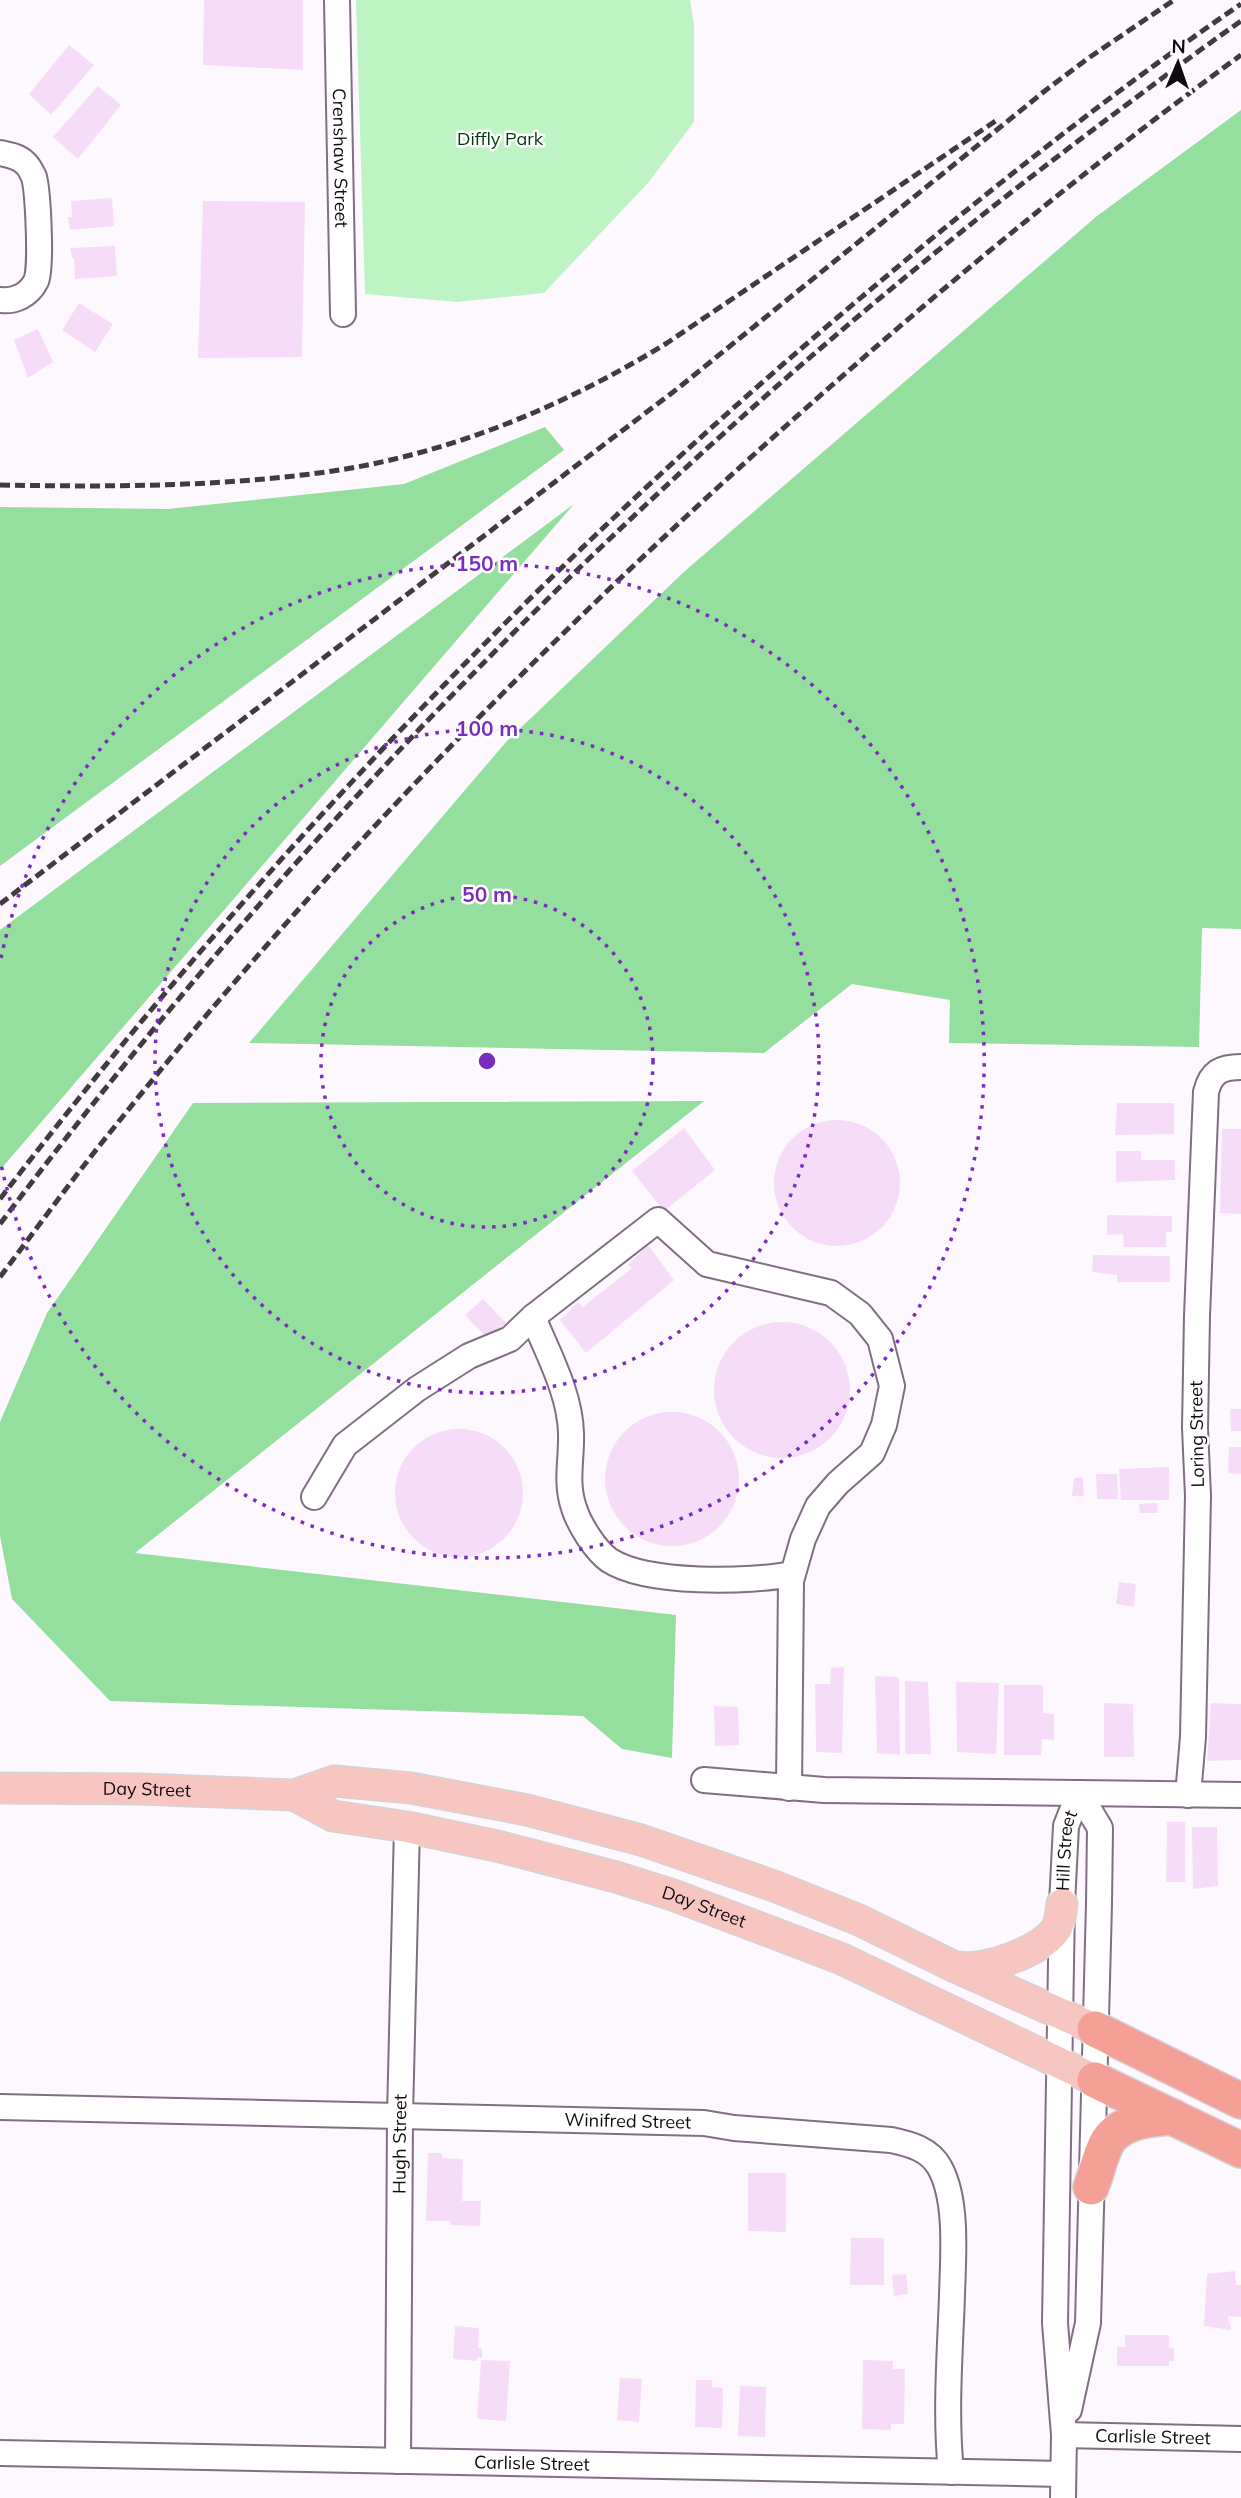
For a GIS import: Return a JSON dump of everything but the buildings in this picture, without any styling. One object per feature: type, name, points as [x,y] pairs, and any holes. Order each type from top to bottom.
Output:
[{"type":"highway","points":[[1096,2029],[1241,2101]]},
{"type":"highway","points":[[1095,2080],[1228,2143]]},
{"type":"highway","points":[[1091,2187],[1108,2141],[1120,2129],[1153,2118],[1173,2118]]},
{"type":"main road","name":"Day Street","points":[[0,1788],[141,1788],[294,1795],[334,1781],[411,1788],[527,1810],[584,1824],[708,1862],[774,1886],[859,1920],[955,1967],[1096,2029]]},
{"type":"main road","name":"Day Street","points":[[294,1795],[333,1816],[407,1827],[547,1858],[673,1895],[842,1959],[1095,2080]]},
{"type":"main road","points":[[955,1967],[971,1969],[1006,1960],[1036,1947],[1056,1929],[1062,1904]]},
{"type":"street","name":"Crenshaw Street","points":[[337,0],[343,314]]},
{"type":"street","points":[[0,153],[14,156],[25,163],[33,174],[39,238],[38,278],[30,291],[18,299],[0,300]]},
{"type":"street","name":"Loring Street","points":[[1188,1794],[1193,1737],[1198,1496],[1195,1428],[1197,1317],[1206,1092],[1213,1075],[1223,1068],[1241,1067]]},
{"type":"street","points":[[314,1497],[345,1445],[417,1389],[469,1356],[510,1339],[533,1317],[657,1220],[707,1264],[831,1293],[860,1314],[880,1339],[892,1386],[884,1425],[872,1453],[838,1483],[818,1506],[803,1539],[791,1581],[789,1788]]},
{"type":"street","points":[[533,1317],[563,1389],[571,1432],[568,1478],[573,1506],[583,1530],[609,1560],[648,1575],[712,1579],[793,1574]]},
{"type":"street","points":[[704,1780],[789,1788],[1241,1795]]},
{"type":"street","name":"Hill Street","points":[[1063,2486],[1064,2435],[1055,2323],[1062,1904],[1066,1826],[1079,1793]]},
{"type":"street","name":"Hill Street","points":[[1064,2435],[1088,2323],[1095,2080],[1100,1828],[1079,1793]]},
{"type":"street","name":"Hugh Street","points":[[398,2461],[400,2116],[407,1827]]},
{"type":"street","name":"Winifred Street","points":[[0,2107],[704,2123],[910,2144],[926,2151],[941,2169],[949,2193],[953,2251],[948,2439],[951,2472]]},
{"type":"street","name":"Carlisle Street","points":[[1064,2435],[1241,2439]]},
{"type":"street","name":"Carlisle Street","points":[[0,2453],[951,2472],[1063,2486]]},
{"type":"green space","name":"Diffly Park","points":[[356,0],[690,0],[694,25],[694,122],[648,183],[544,293],[457,302],[365,294]]},
{"type":"green space","points":[[1241,110],[1241,929],[1202,928],[1199,1047],[949,1043],[950,1000],[852,984],[764,1053],[249,1043],[506,742],[686,570],[1097,216]]},
{"type":"green space","points":[[545,427],[564,450],[0,866],[0,507],[168,509],[404,484]]},
{"type":"green space","points":[[574,504],[0,1170],[0,930]]},
{"type":"green space","points":[[704,1101],[135,1553],[676,1615],[672,1758],[622,1749],[583,1716],[110,1701],[12,1599],[0,1536],[0,1422],[47,1313],[193,1103]]},
{"type":"railway","points":[[0,904],[677,389],[1046,90],[1174,0]]},
{"type":"railway","points":[[0,1199],[98,1074],[304,834],[412,718],[638,495],[756,388],[965,212],[1055,140],[1241,4]]},
{"type":"railway","points":[[0,1224],[120,1071],[244,922],[374,778],[508,638],[648,503],[792,373],[941,248],[1094,129],[1241,21]]},
{"type":"railway","points":[[0,1277],[112,1130],[273,938],[357,845],[531,665],[712,493],[911,317],[1074,183],[1241,55]]},
{"type":"railway","points":[[0,485],[166,485],[333,471],[421,452],[506,424],[589,387],[667,343],[997,120]]}]
